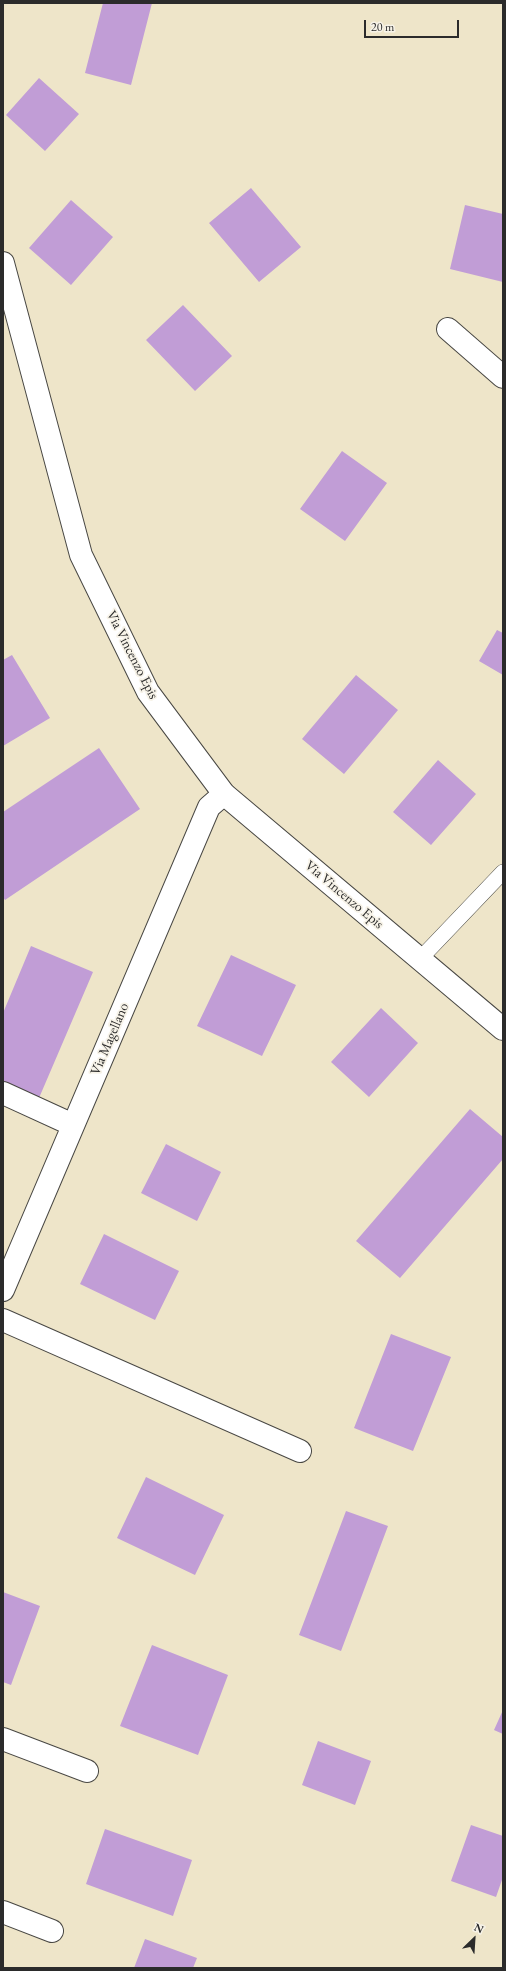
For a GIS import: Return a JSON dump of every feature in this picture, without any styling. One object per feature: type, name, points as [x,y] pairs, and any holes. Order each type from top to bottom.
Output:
[{"type":"street","name":"Via Vincenzo Epis","points":[[3,263],[8,303],[81,555],[148,692],[224,794],[503,1029]]},
{"type":"street","points":[[448,329],[503,377]]},
{"type":"street","name":"Via Magellano","points":[[3,1290],[209,807],[224,794]]},
{"type":"street","points":[[3,1093],[73,1125]]},
{"type":"street","points":[[3,1320],[300,1451]]},
{"type":"street","points":[[3,1738],[87,1771]]},
{"type":"street","points":[[3,1912],[52,1931]]},
{"type":"lane","points":[[420,959],[503,872]]},
{"type":"building","points":[[103,3],[152,3],[131,85],[85,73]]},
{"type":"building","points":[[39,78],[79,114],[45,151],[6,115]]},
{"type":"building","points":[[251,188],[301,247],[259,282],[209,223]]},
{"type":"building","points":[[71,200],[113,237],[71,285],[29,248]]},
{"type":"building","points":[[465,205],[503,214],[503,282],[450,269]]},
{"type":"building","points":[[183,305],[232,356],[195,391],[146,340]]},
{"type":"building","points":[[342,451],[387,483],[345,541],[300,509]]},
{"type":"building","points":[[497,630],[503,633],[503,675],[479,661]]},
{"type":"building","points":[[12,655],[50,718],[3,746],[3,660]]},
{"type":"building","points":[[356,675],[398,710],[344,774],[302,739]]},
{"type":"building","points":[[99,748],[140,809],[5,900],[3,897],[3,812]]},
{"type":"building","points":[[438,760],[476,794],[431,845],[393,812]]},
{"type":"building","points":[[31,946],[93,972],[39,1098],[3,1083],[3,1013]]},
{"type":"building","points":[[231,955],[296,985],[262,1056],[197,1026]]},
{"type":"building","points":[[381,1008],[418,1043],[369,1097],[331,1062]]},
{"type":"building","points":[[470,1109],[503,1137],[503,1159],[400,1278],[356,1241]]},
{"type":"building","points":[[166,1144],[221,1172],[197,1221],[141,1193]]},
{"type":"building","points":[[104,1234],[179,1271],[155,1320],[80,1284]]},
{"type":"building","points":[[391,1334],[451,1357],[413,1451],[354,1428]]},
{"type":"building","points":[[146,1477],[224,1515],[195,1575],[117,1538]]},
{"type":"building","points":[[346,1511],[388,1526],[341,1651],[299,1635]]},
{"type":"building","points":[[3,1592],[40,1606],[11,1685],[3,1682]]},
{"type":"building","points":[[152,1645],[228,1675],[198,1755],[120,1726]]},
{"type":"building","points":[[503,1710],[503,1734],[494,1730]]},
{"type":"building","points":[[318,1741],[371,1761],[355,1805],[302,1785]]},
{"type":"building","points":[[471,1825],[503,1836],[503,1877],[496,1897],[451,1881]]},
{"type":"building","points":[[105,1829],[192,1860],[173,1916],[86,1884]]},
{"type":"building","points":[[145,1939],[197,1958],[193,1968],[134,1968]]}]
